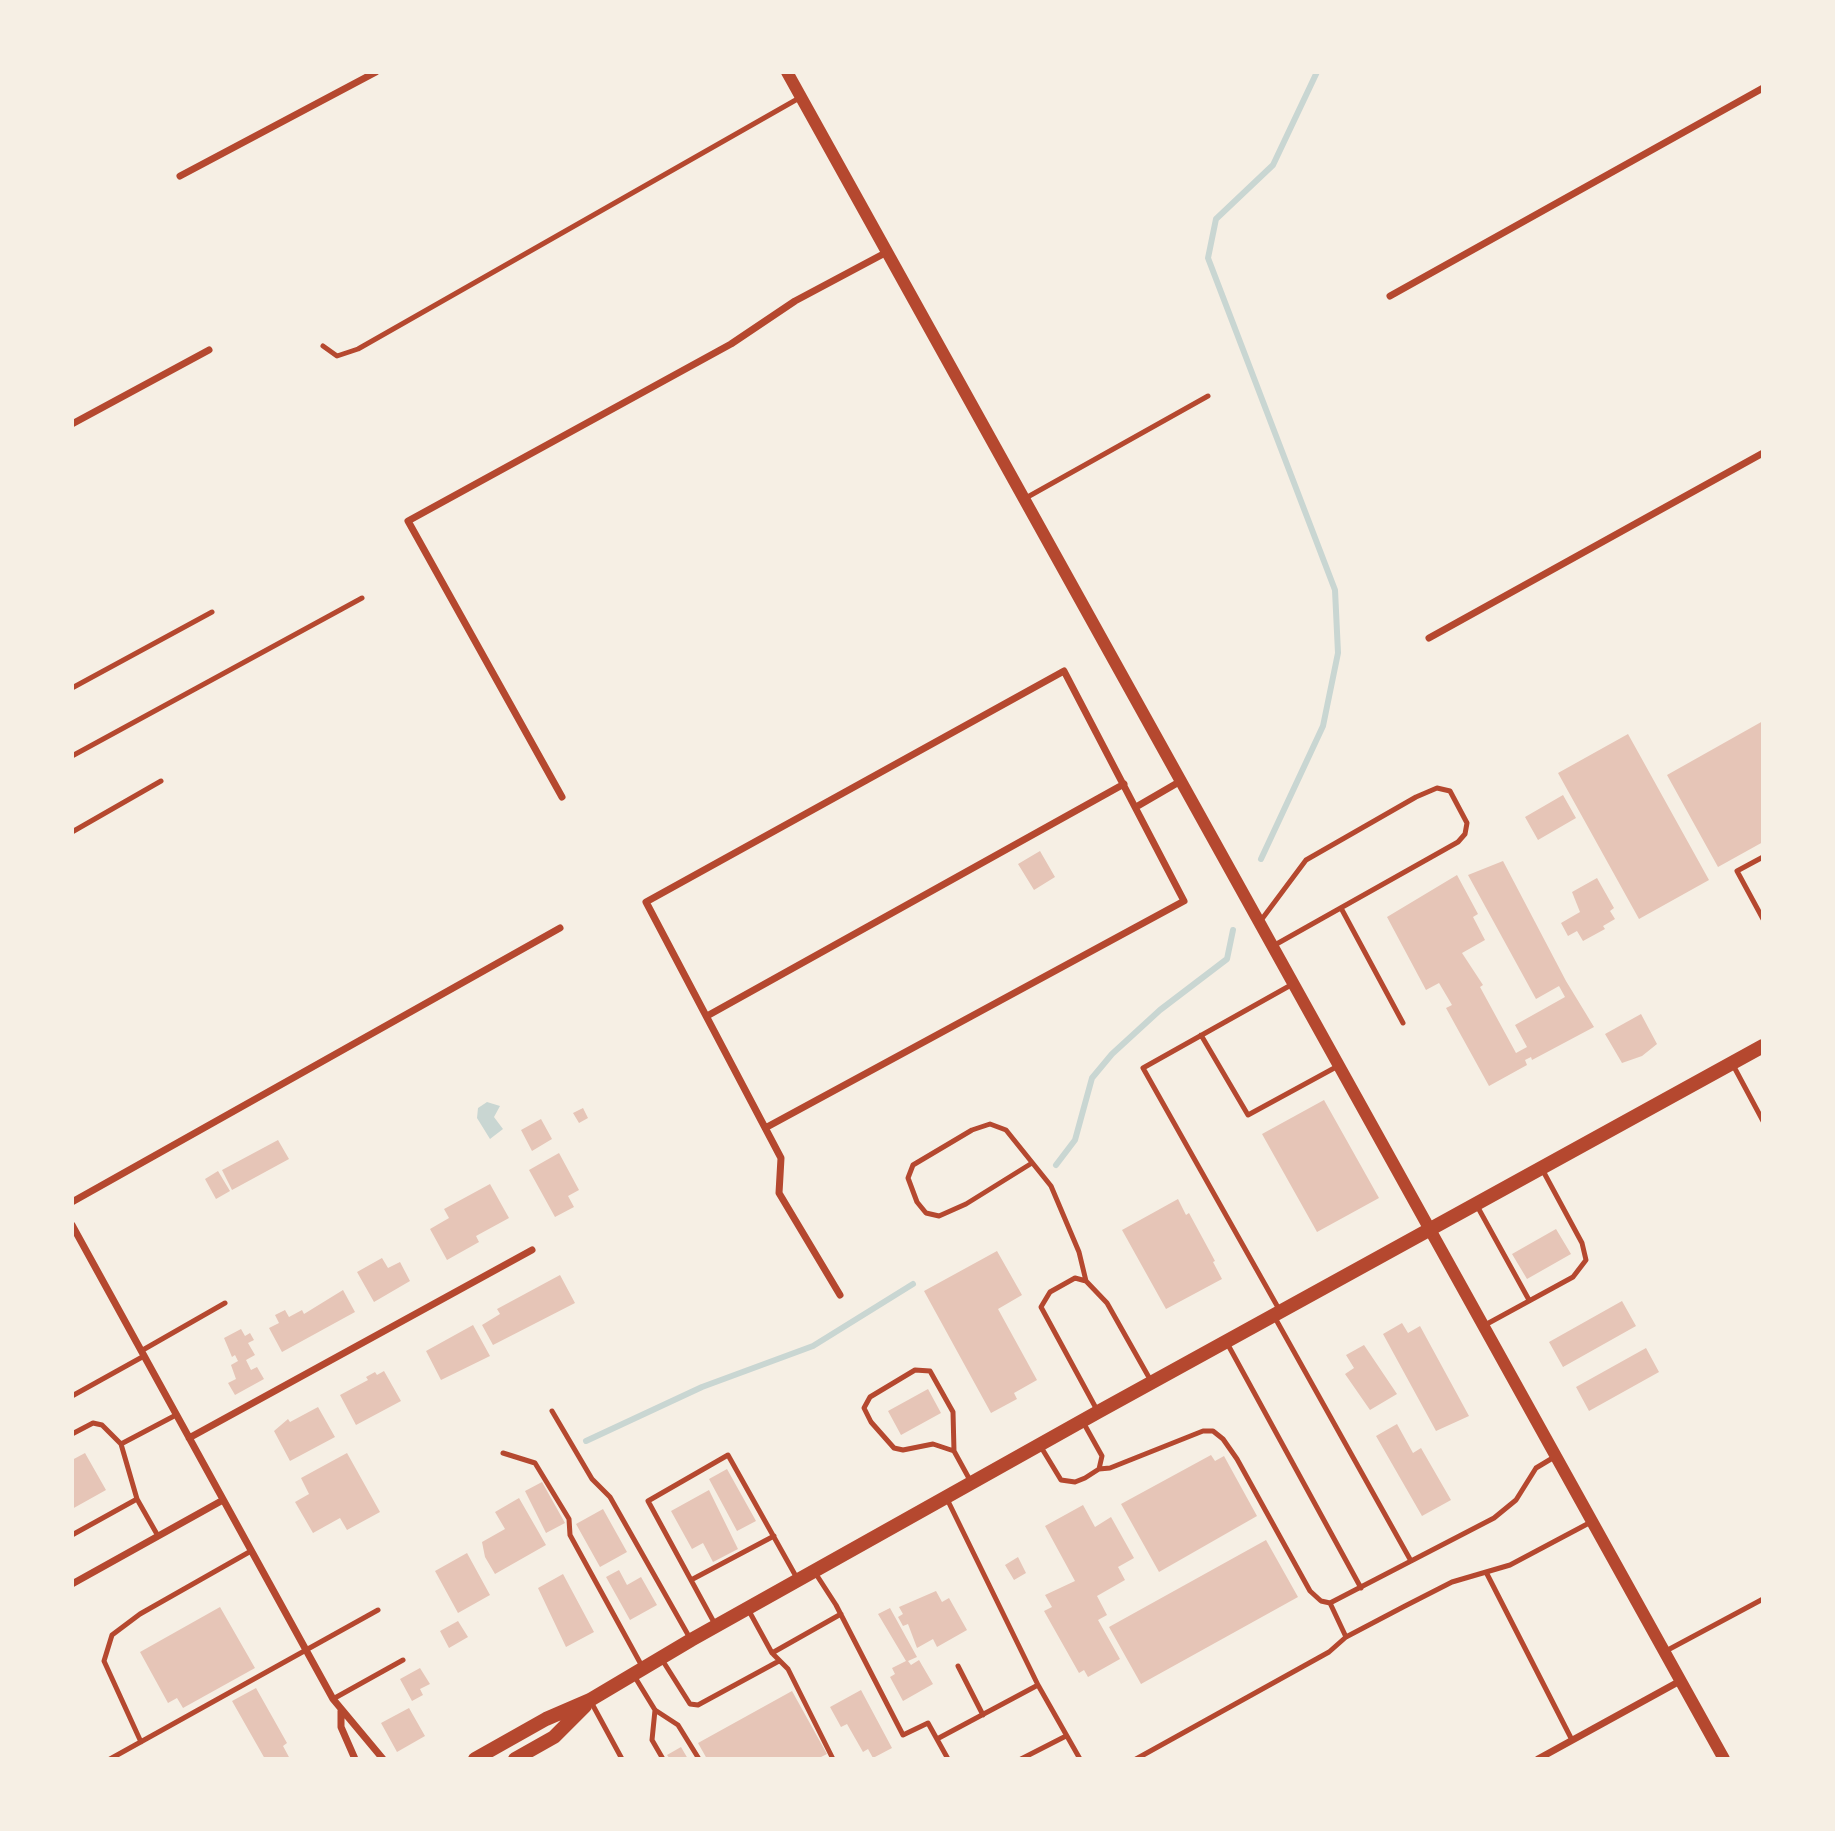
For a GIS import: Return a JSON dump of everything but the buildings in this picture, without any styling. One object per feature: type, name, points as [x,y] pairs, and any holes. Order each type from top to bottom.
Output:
[{"type":"main road","points":[[475,1759],[546,1719],[590,1700],[747,1608],[1041,1447],[1098,1412],[1153,1385],[1277,1313],[1763,1046]]},
{"type":"main road","points":[[515,1759],[554,1737],[590,1700]]},
{"type":"street","points":[[180,176],[376,72]]},
{"type":"street","points":[[787,72],[1270,948],[1485,1325],[1591,1522],[1724,1759]]},
{"type":"street","points":[[1390,296],[1763,88]]},
{"type":"street","points":[[562,797],[408,521],[731,344],[795,302],[887,252]]},
{"type":"street","points":[[72,424],[209,349]]},
{"type":"street","points":[[1429,638],[1763,453]]},
{"type":"street","points":[[767,1127],[1184,901],[1064,671],[646,901],[767,1127],[781,1158],[779,1193],[840,1295]]},
{"type":"street","points":[[1136,807],[1179,782]]},
{"type":"street","points":[[706,1016],[1124,784]]},
{"type":"street","points":[[72,1202],[560,928]]},
{"type":"street","points":[[72,1225],[333,1699],[341,1712],[353,1719],[383,1759]]},
{"type":"street","points":[[189,1438],[532,1250]]},
{"type":"street","points":[[72,1584],[223,1500]]},
{"type":"street","points":[[1538,1759],[1680,1681]]},
{"type":"street","points":[[341,1712],[341,1727],[355,1759]]},
{"type":"lane","points":[[323,346],[337,356],[358,349],[801,97]]},
{"type":"lane","points":[[1023,499],[1208,396]]},
{"type":"lane","points":[[72,756],[362,598]]},
{"type":"lane","points":[[72,688],[212,612]]},
{"type":"lane","points":[[72,832],[161,781]]},
{"type":"lane","points":[[1258,925],[1306,860],[1416,797],[1437,788],[1450,791],[1468,823],[1465,834],[1458,842],[1270,948]]},
{"type":"lane","points":[[1763,857],[1737,871],[1763,919]]},
{"type":"lane","points":[[1341,908],[1403,1023]]},
{"type":"lane","points":[[1291,985],[1143,1068],[1411,1561]]},
{"type":"lane","points":[[1201,1035],[1248,1115],[1338,1066]]},
{"type":"lane","points":[[1732,1063],[1763,1121]]},
{"type":"lane","points":[[1032,1163],[966,1204],[939,1216],[926,1213],[917,1202],[908,1178],[914,1165],[972,1130],[990,1124],[1006,1130],[1051,1186],[1079,1252],[1086,1281],[1107,1303],[1153,1385]]},
{"type":"lane","points":[[1485,1325],[1573,1277],[1586,1260],[1582,1243],[1542,1169]]},
{"type":"lane","points":[[1476,1204],[1529,1300]]},
{"type":"lane","points":[[1086,1281],[1075,1278],[1050,1292],[1041,1307],[1098,1412]]},
{"type":"lane","points":[[72,1396],[225,1303]]},
{"type":"lane","points":[[1227,1343],[1361,1588]]},
{"type":"lane","points":[[954,1451],[933,1444],[903,1450],[894,1448],[871,1422],[864,1408],[870,1397],[915,1370],[930,1371],[953,1412],[954,1451],[972,1484]]},
{"type":"lane","points":[[552,1411],[592,1479],[610,1497],[691,1640]]},
{"type":"lane","points":[[121,1444],[176,1415]]},
{"type":"lane","points":[[1083,1422],[1102,1456],[1099,1469]]},
{"type":"lane","points":[[72,1434],[93,1423],[102,1425],[121,1444],[137,1499],[158,1536]]},
{"type":"lane","points":[[1041,1447],[1061,1480],[1075,1482],[1099,1469],[1110,1468],[1203,1431],[1213,1431],[1223,1439],[1237,1459],[1310,1591],[1321,1601],[1330,1603],[1494,1518],[1517,1500],[1536,1468],[1556,1456]]},
{"type":"lane","points":[[503,1454],[535,1464],[569,1519],[570,1535],[655,1710],[652,1740],[663,1759]]},
{"type":"lane","points":[[716,1626],[648,1501],[728,1455],[799,1580]]},
{"type":"lane","points":[[72,1535],[137,1499]]},
{"type":"lane","points":[[947,1499],[1038,1685],[1080,1759]]},
{"type":"lane","points":[[1136,1759],[1329,1652],[1346,1637],[1452,1582],[1510,1565],[1591,1522]]},
{"type":"lane","points":[[691,1580],[774,1536]]},
{"type":"lane","points":[[141,1742],[104,1661],[112,1635],[140,1614],[251,1551]]},
{"type":"lane","points":[[814,1571],[841,1614],[903,1735],[928,1723],[948,1759]]},
{"type":"lane","points":[[1486,1572],[1572,1740]]},
{"type":"lane","points":[[1664,1653],[1763,1599]]},
{"type":"lane","points":[[1330,1603],[1346,1637]]},
{"type":"lane","points":[[747,1608],[772,1653],[788,1669],[833,1759]]},
{"type":"lane","points":[[110,1759],[378,1610]]},
{"type":"lane","points":[[772,1653],[841,1614]]},
{"type":"lane","points":[[660,1658],[690,1704],[698,1705],[779,1661]]},
{"type":"lane","points":[[333,1699],[403,1660]]},
{"type":"lane","points":[[958,1666],[983,1715]]},
{"type":"lane","points":[[937,1739],[1038,1685]]},
{"type":"lane","points":[[590,1700],[622,1759]]},
{"type":"lane","points":[[655,1710],[678,1725],[699,1759]]},
{"type":"lane","points":[[1021,1759],[1066,1736]]},
{"type":"shaded area","points":[[487,1102],[500,1106],[494,1117],[503,1129],[490,1139],[477,1118],[478,1108]]},
{"type":"waterway","points":[[1261,859],[1323,726],[1338,653],[1335,590],[1208,258],[1216,219],[1273,165],[1317,72]]},
{"type":"waterway","points":[[1056,1165],[1075,1140],[1092,1078],[1112,1054],[1160,1010],[1227,959],[1233,930]]},
{"type":"waterway","points":[[586,1441],[702,1387],[813,1346],[913,1284]]}]
